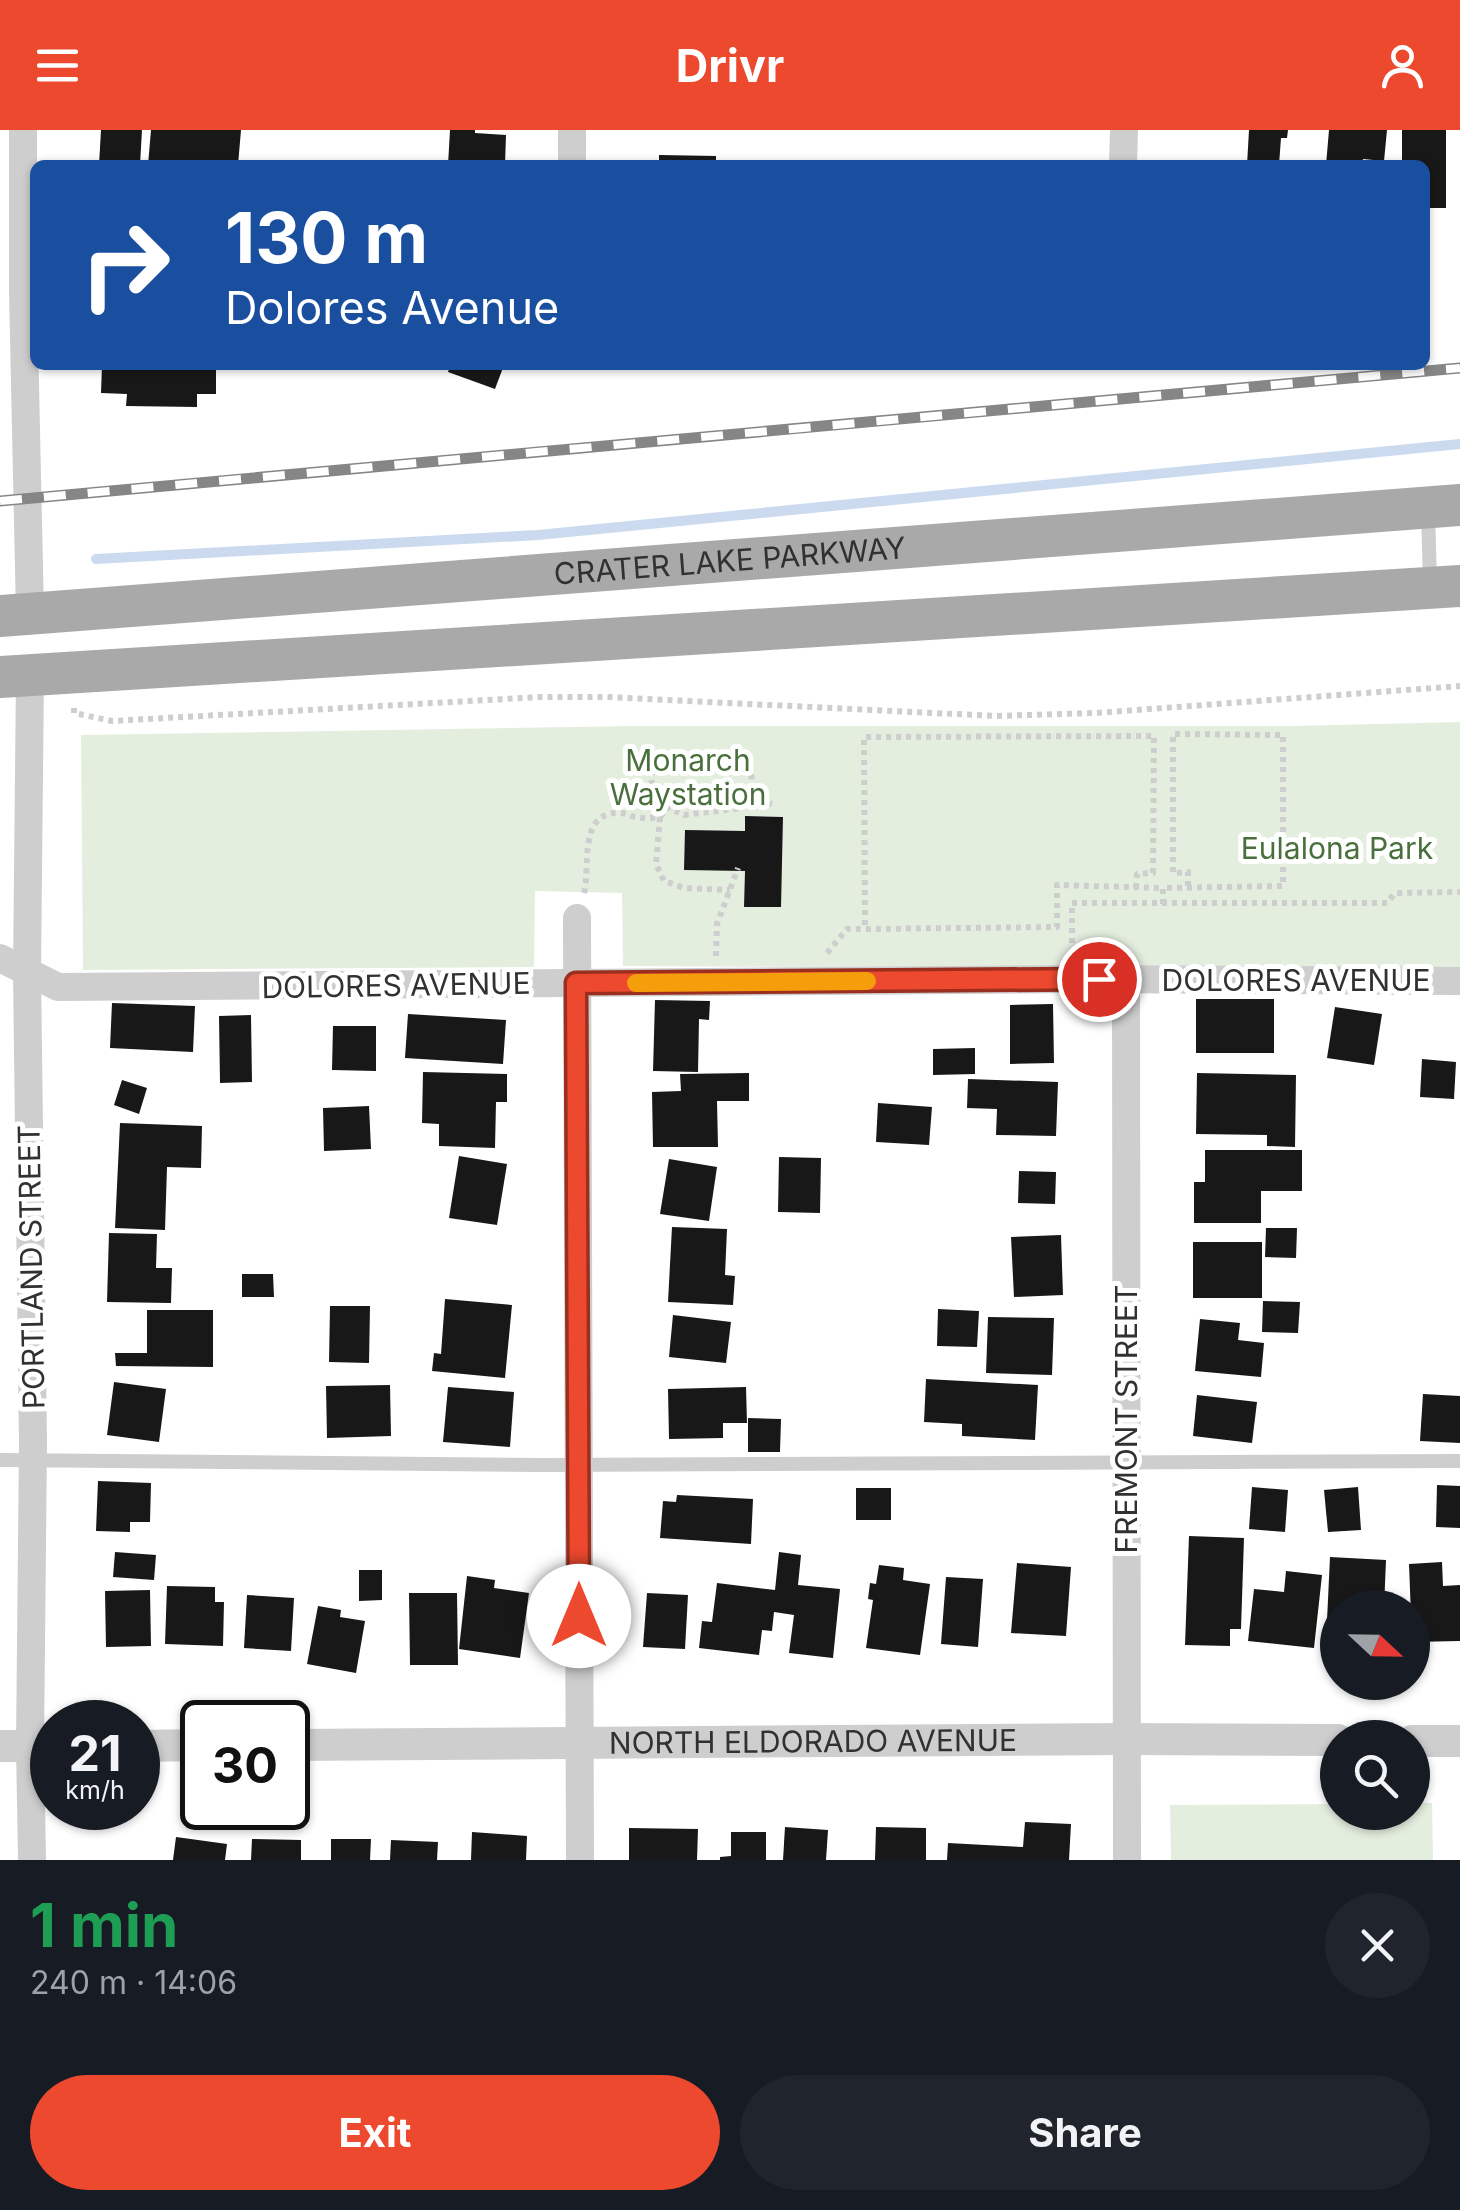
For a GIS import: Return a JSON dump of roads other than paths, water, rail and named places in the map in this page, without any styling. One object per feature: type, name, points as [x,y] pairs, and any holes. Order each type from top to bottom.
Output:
[{"type":"main road","name":"CRATER LAKE PARKWAY","points":[[15,615],[1444,506]]},
{"type":"main road","points":[[15,676],[1445,587]]},
{"type":"main road","points":[[0,645],[12,642],[24,632],[15,615]]},
{"type":"street","points":[[15,615],[23,130]]},
{"type":"street","points":[[572,130],[572,160]]},
{"type":"street","points":[[1123,160],[1124,130]]},
{"type":"street","name":"PORTLAND STREET","points":[[15,676],[27,972],[34,1461],[27,1746],[32,1860]]},
{"type":"street","points":[[576,918],[580,1860]]},
{"type":"street","name":"DOLORES AVENUE","points":[[0,958],[58,988],[1072,979],[1460,981]]},
{"type":"street","name":"FREMONT STREET","points":[[1126,979],[1128,1860]]},
{"type":"street","name":"NORTH ELDORADO AVENUE","points":[[310,1745],[1320,1740]]},
{"type":"street","points":[[1430,1741],[1460,1741]]},
{"type":"lane","points":[[1444,506],[1445,587]]},
{"type":"lane","points":[[0,1460],[578,1465],[1460,1460]]},
{"type":"waterway","points":[[96,559],[538,535],[1460,444]]},
{"type":"railway","points":[[0,501],[1460,368]]},
{"type":"park label","name":"Monarch Waystation","points":[[688,777]]},
{"type":"park label","name":"Eulalona Park","points":[[1337,848]]}]
